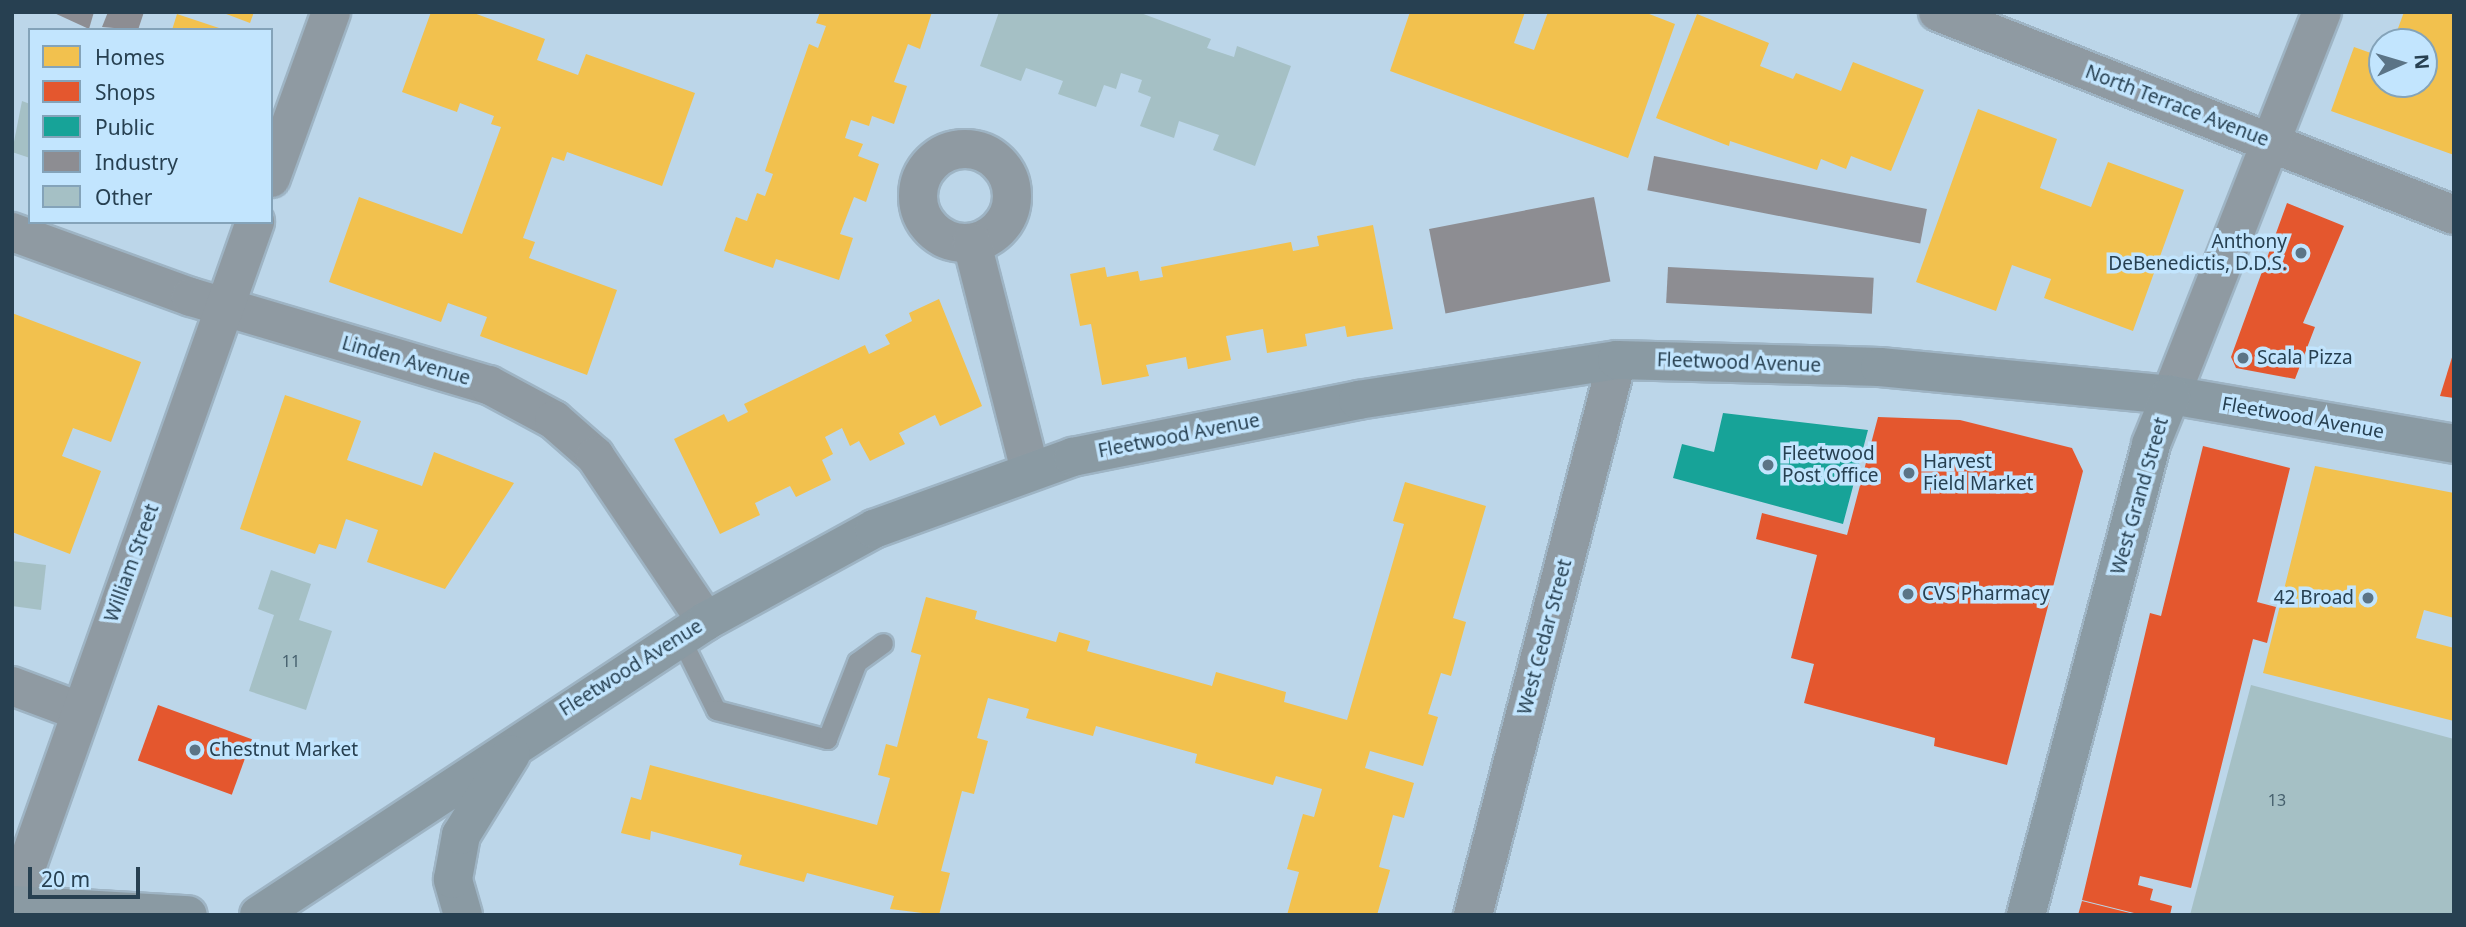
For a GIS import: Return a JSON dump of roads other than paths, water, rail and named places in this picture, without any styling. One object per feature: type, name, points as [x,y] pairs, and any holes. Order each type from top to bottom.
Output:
[{"type":"street","points":[[273,172],[331,12]]},
{"type":"street","name":"North Terrace Avenue","points":[[1938,12],[2454,215]]},
{"type":"street","name":"West Grand Street","points":[[2026,915],[2151,444],[2322,12]]},
{"type":"street","name":"William Street","points":[[12,905],[254,224]]},
{"type":"street","name":"Linden Avenue","points":[[12,232],[224,308],[489,385],[554,420],[595,456],[693,629]]},
{"type":"street","points":[[972,243],[1030,471]]},
{"type":"street","name":"Fleetwood Avenue","points":[[260,915],[693,629],[874,528],[1073,457],[1358,400],[1617,360],[1880,367],[2171,395],[2454,444]]},
{"type":"street","name":"West Cedar Street","points":[[1473,915],[1617,360]]},
{"type":"street","points":[[12,686],[79,711]]},
{"type":"street","points":[[463,915],[453,878],[461,835],[516,747]]},
{"type":"street","points":[[12,905],[188,915]]},
{"type":"lane","points":[[693,629],[716,710],[827,739],[857,662],[884,643]]},
{"type":"place","name":"Anthony DeBenedictis, D.D.S.","points":[[2301,253]]},
{"type":"place","name":"Scala Pizza","points":[[2243,358]]},
{"type":"place","name":"Fleetwood Post Office","points":[[1768,465]]},
{"type":"place","name":"Harvest Field Market","points":[[1909,473]]},
{"type":"place","name":"CVS Pharmacy","points":[[1908,594]]},
{"type":"place","name":"42 Broad","points":[[2368,598]]},
{"type":"place","name":"Chestnut Market","points":[[195,750]]}]
